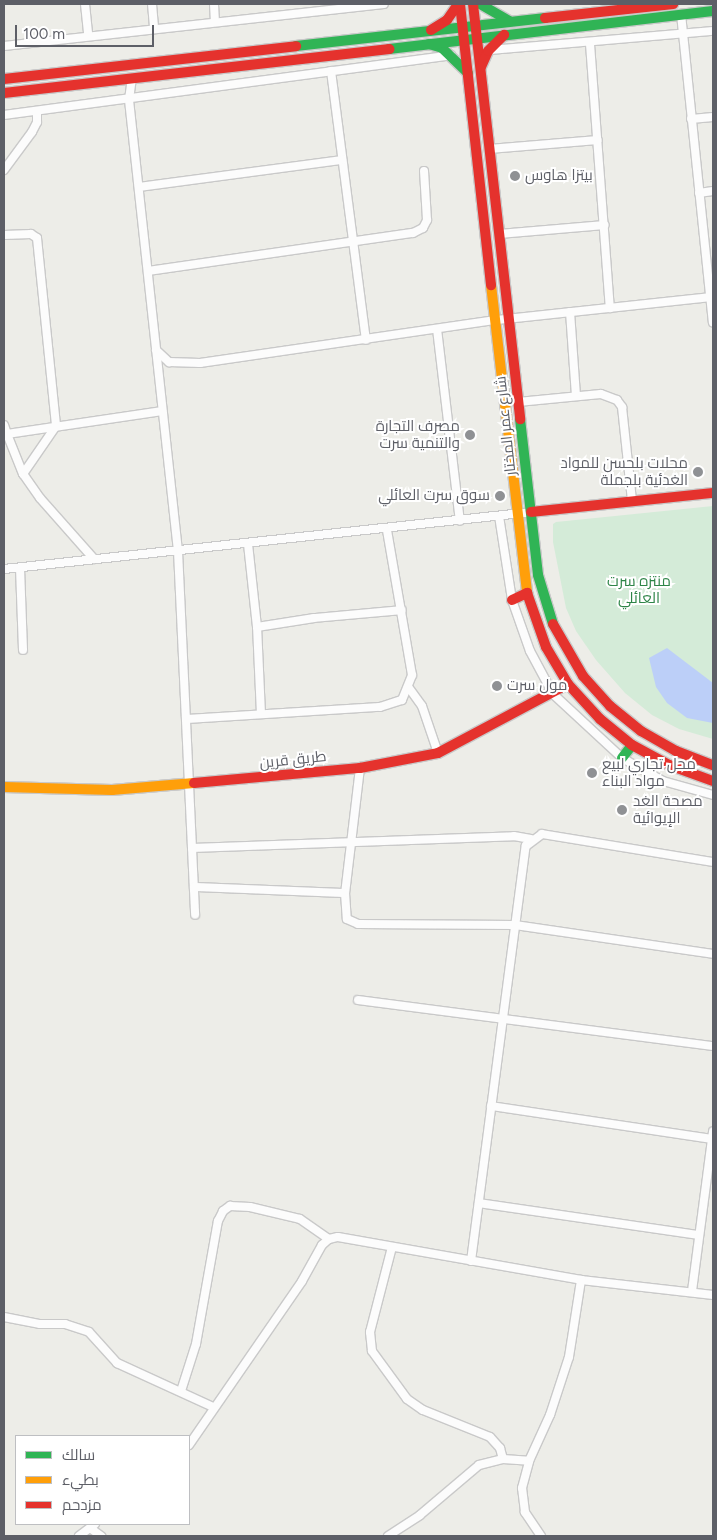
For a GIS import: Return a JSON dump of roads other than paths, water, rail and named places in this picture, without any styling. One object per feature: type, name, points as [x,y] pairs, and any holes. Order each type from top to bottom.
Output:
[{"type":"main road","points":[[459,4],[496,320],[516,514],[527,593],[546,647],[568,684],[600,719],[632,745],[669,765],[713,781]]},
{"type":"main road","points":[[431,30],[447,20],[459,4]]},
{"type":"main road","name":"شارع عمر المختار","points":[[473,4],[538,575],[546,609],[560,639],[583,676],[610,706],[641,731],[676,751],[713,765]]},
{"type":"main road","points":[[480,4],[510,21]]},
{"type":"main road","points":[[4,79],[475,24],[667,4]]},
{"type":"main road","points":[[4,93],[713,11]]},
{"type":"main road","points":[[481,71],[488,51],[504,35]]},
{"type":"main road","points":[[428,44],[451,55],[468,74]]},
{"type":"main road","points":[[503,390],[517,388]]},
{"type":"main road","points":[[531,512],[713,493]]},
{"type":"main road","points":[[512,600],[527,593]]},
{"type":"main road","name":"طريق قرين","points":[[4,787],[112,790],[190,786],[360,768],[438,753],[568,684]]},
{"type":"main road","points":[[622,758],[632,745]]},
{"type":"street","points":[[84,4],[88,35]]},
{"type":"street","points":[[152,4],[154,27]]},
{"type":"street","points":[[214,4],[215,21]]},
{"type":"street","points":[[4,46],[334,7],[384,4]]},
{"type":"street","points":[[681,14],[713,322]]},
{"type":"street","points":[[488,51],[590,44],[713,31]]},
{"type":"street","points":[[590,44],[610,308]]},
{"type":"street","points":[[4,115],[129,100],[451,55]]},
{"type":"street","points":[[331,71],[366,340]]},
{"type":"street","points":[[132,78],[129,100],[178,552],[195,915]]},
{"type":"street","points":[[4,170],[38,122],[37,111]]},
{"type":"street","points":[[691,120],[713,117]]},
{"type":"street","points":[[490,148],[598,140]]},
{"type":"street","points":[[139,187],[342,160]]},
{"type":"street","points":[[148,271],[354,243],[423,228],[427,220],[424,171]]},
{"type":"street","points":[[699,193],[713,191]]},
{"type":"street","points":[[499,234],[605,225]]},
{"type":"street","points":[[4,235],[31,234],[37,238],[56,426],[24,474]]},
{"type":"street","points":[[154,343],[162,357],[178,364],[366,340],[496,320],[710,297]]},
{"type":"street","points":[[570,312],[576,395]]},
{"type":"street","points":[[437,330],[460,521]]},
{"type":"street","points":[[518,402],[576,395],[610,395],[622,407],[632,500]]},
{"type":"street","points":[[5,434],[162,411]]},
{"type":"street","points":[[4,425],[5,434],[24,474],[40,498],[94,559]]},
{"type":"street","points":[[4,569],[388,530],[531,512]]},
{"type":"street","points":[[499,516],[512,600],[530,651],[552,694],[622,758],[663,781],[713,795]]},
{"type":"street","points":[[187,719],[393,705],[402,700],[409,688],[411,662],[388,530]]},
{"type":"street","points":[[248,544],[257,628],[261,714]]},
{"type":"street","points":[[20,568],[23,650]]},
{"type":"street","points":[[257,628],[314,618],[402,610]]},
{"type":"street","points":[[409,688],[422,706],[438,753]]},
{"type":"street","points":[[360,768],[345,893],[347,919],[358,924],[516,925],[713,954]]},
{"type":"street","points":[[471,1261],[501,1017],[516,925],[526,846],[531,839],[542,834],[713,862]]},
{"type":"street","points":[[192,848],[514,836],[531,839]]},
{"type":"street","points":[[194,887],[345,893]]},
{"type":"street","points":[[358,1000],[501,1017],[713,1046]]},
{"type":"street","points":[[490,1106],[713,1135],[710,1185],[699,1235],[692,1291]]},
{"type":"street","points":[[479,1203],[699,1235]]},
{"type":"street","points":[[181,1391],[196,1344],[218,1222],[223,1211],[230,1206],[250,1207],[300,1219],[330,1239],[392,1247],[581,1280],[713,1294]]},
{"type":"street","points":[[190,1443],[213,1407],[302,1281],[322,1245],[330,1239]]},
{"type":"street","points":[[392,1247],[370,1332],[372,1351],[397,1390],[407,1399],[423,1410],[490,1436],[500,1448],[503,1459]]},
{"type":"street","points":[[541,1536],[525,1512],[522,1500],[529,1461],[550,1415],[569,1357],[581,1280]]},
{"type":"street","points":[[4,1317],[40,1324],[65,1324],[89,1332],[117,1362],[213,1407]]},
{"type":"street","points":[[388,1536],[420,1516],[466,1474],[479,1465],[503,1459],[529,1461]]},
{"type":"street","points":[[79,1536],[92,1526],[101,1536]]},
{"type":"water","points":[[667,648],[713,683],[713,723],[687,718],[667,703],[656,687],[649,658]]},
{"type":"place","name":"بيتزا هاوس","points":[[515,176]]},
{"type":"place","name":"مصرف التجارة والتنمية سرت","points":[[470,435]]},
{"type":"place","name":"محلات بلحسن للمواد الغدئية بلجملة","points":[[698,472]]},
{"type":"place","name":"سوق سرت العائلي","points":[[500,496]]},
{"type":"place","name":"مول سرت","points":[[497,686]]},
{"type":"place","name":"محل تجاري لبيع مواد البناء","points":[[592,773]]},
{"type":"place","name":"مصحة الغد الإيوائية","points":[[622,810]]},
{"type":"park label","name":"منتزه سرت العائلي","points":[[639,590]]}]
